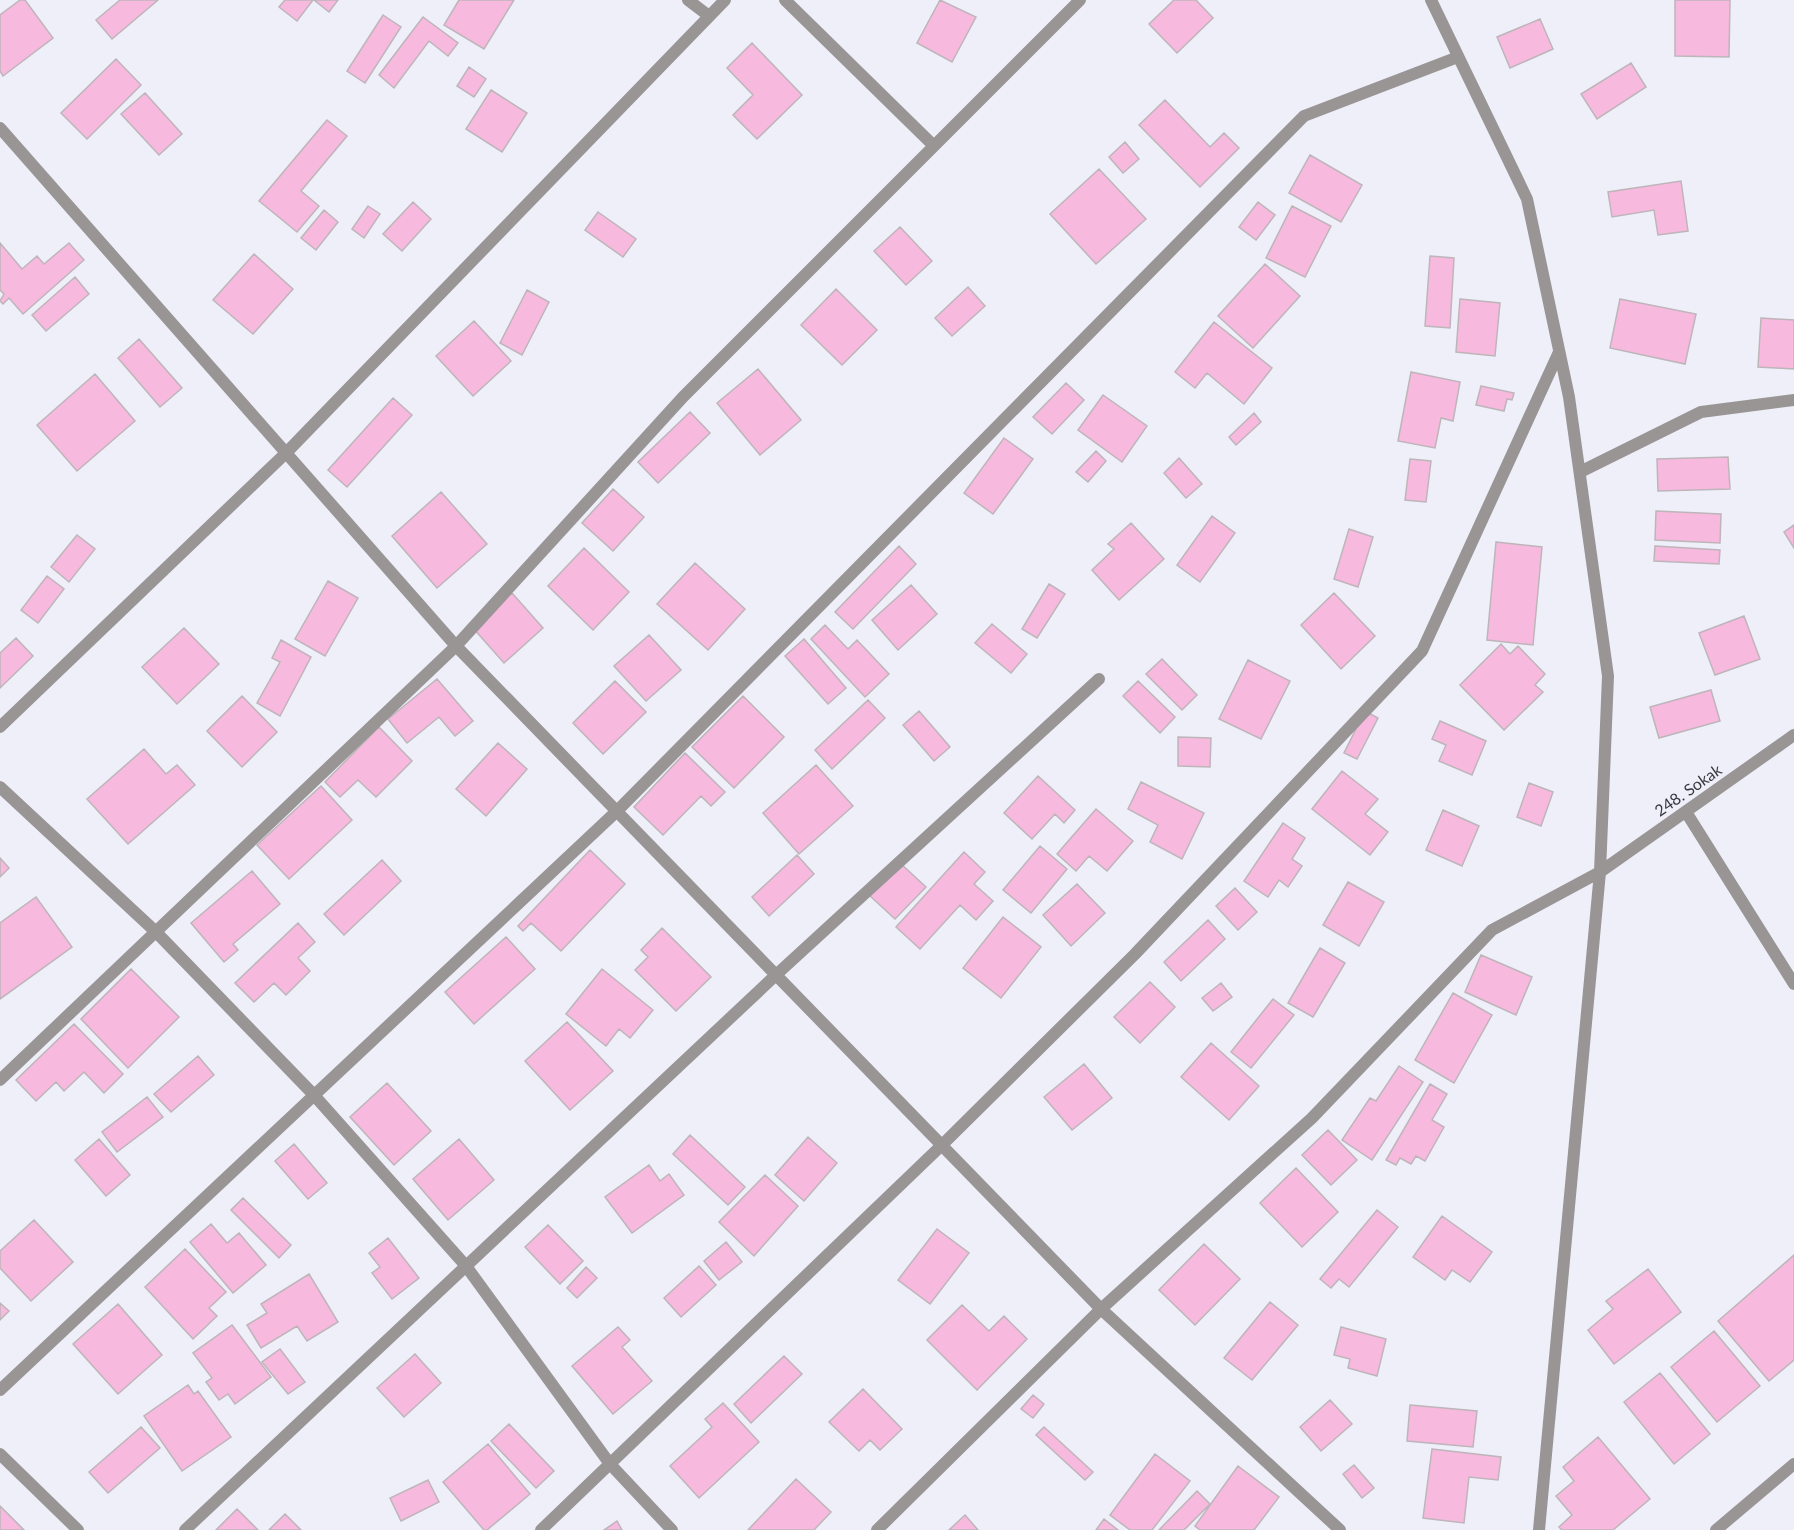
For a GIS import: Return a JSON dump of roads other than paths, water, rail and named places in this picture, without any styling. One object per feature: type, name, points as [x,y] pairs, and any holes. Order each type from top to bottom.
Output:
[{"type":"street","points":[[688,0],[709,16]]},
{"type":"street","points":[[0,728],[286,453],[725,0]]},
{"type":"street","points":[[785,0],[934,146]]},
{"type":"street","points":[[0,1080],[456,646],[683,397],[1080,0]]},
{"type":"street","points":[[1431,0],[1527,199],[1559,352],[1580,472],[1608,676],[1600,872],[1539,1530]]},
{"type":"street","points":[[0,1390],[617,811],[1304,116],[1458,57]]},
{"type":"street","points":[[0,128],[456,646],[943,1144],[1101,1309],[1340,1530]]},
{"type":"street","points":[[541,1530],[943,1144],[1135,954],[1422,651],[1559,352]]},
{"type":"street","points":[[1580,472],[1701,412],[1794,400]]},
{"type":"street","points":[[185,1530],[777,974],[1099,678]]},
{"type":"street","name":"248. Sokak","points":[[878,1530],[1101,1309],[1312,1118],[1492,930],[1600,872],[1794,735]]},
{"type":"street","points":[[0,787],[156,932],[313,1094],[466,1266],[610,1464],[672,1530]]},
{"type":"street","points":[[1686,812],[1794,984]]},
{"type":"street","points":[[0,1454],[78,1530]]},
{"type":"street","points":[[1716,1530],[1794,1464]]}]
